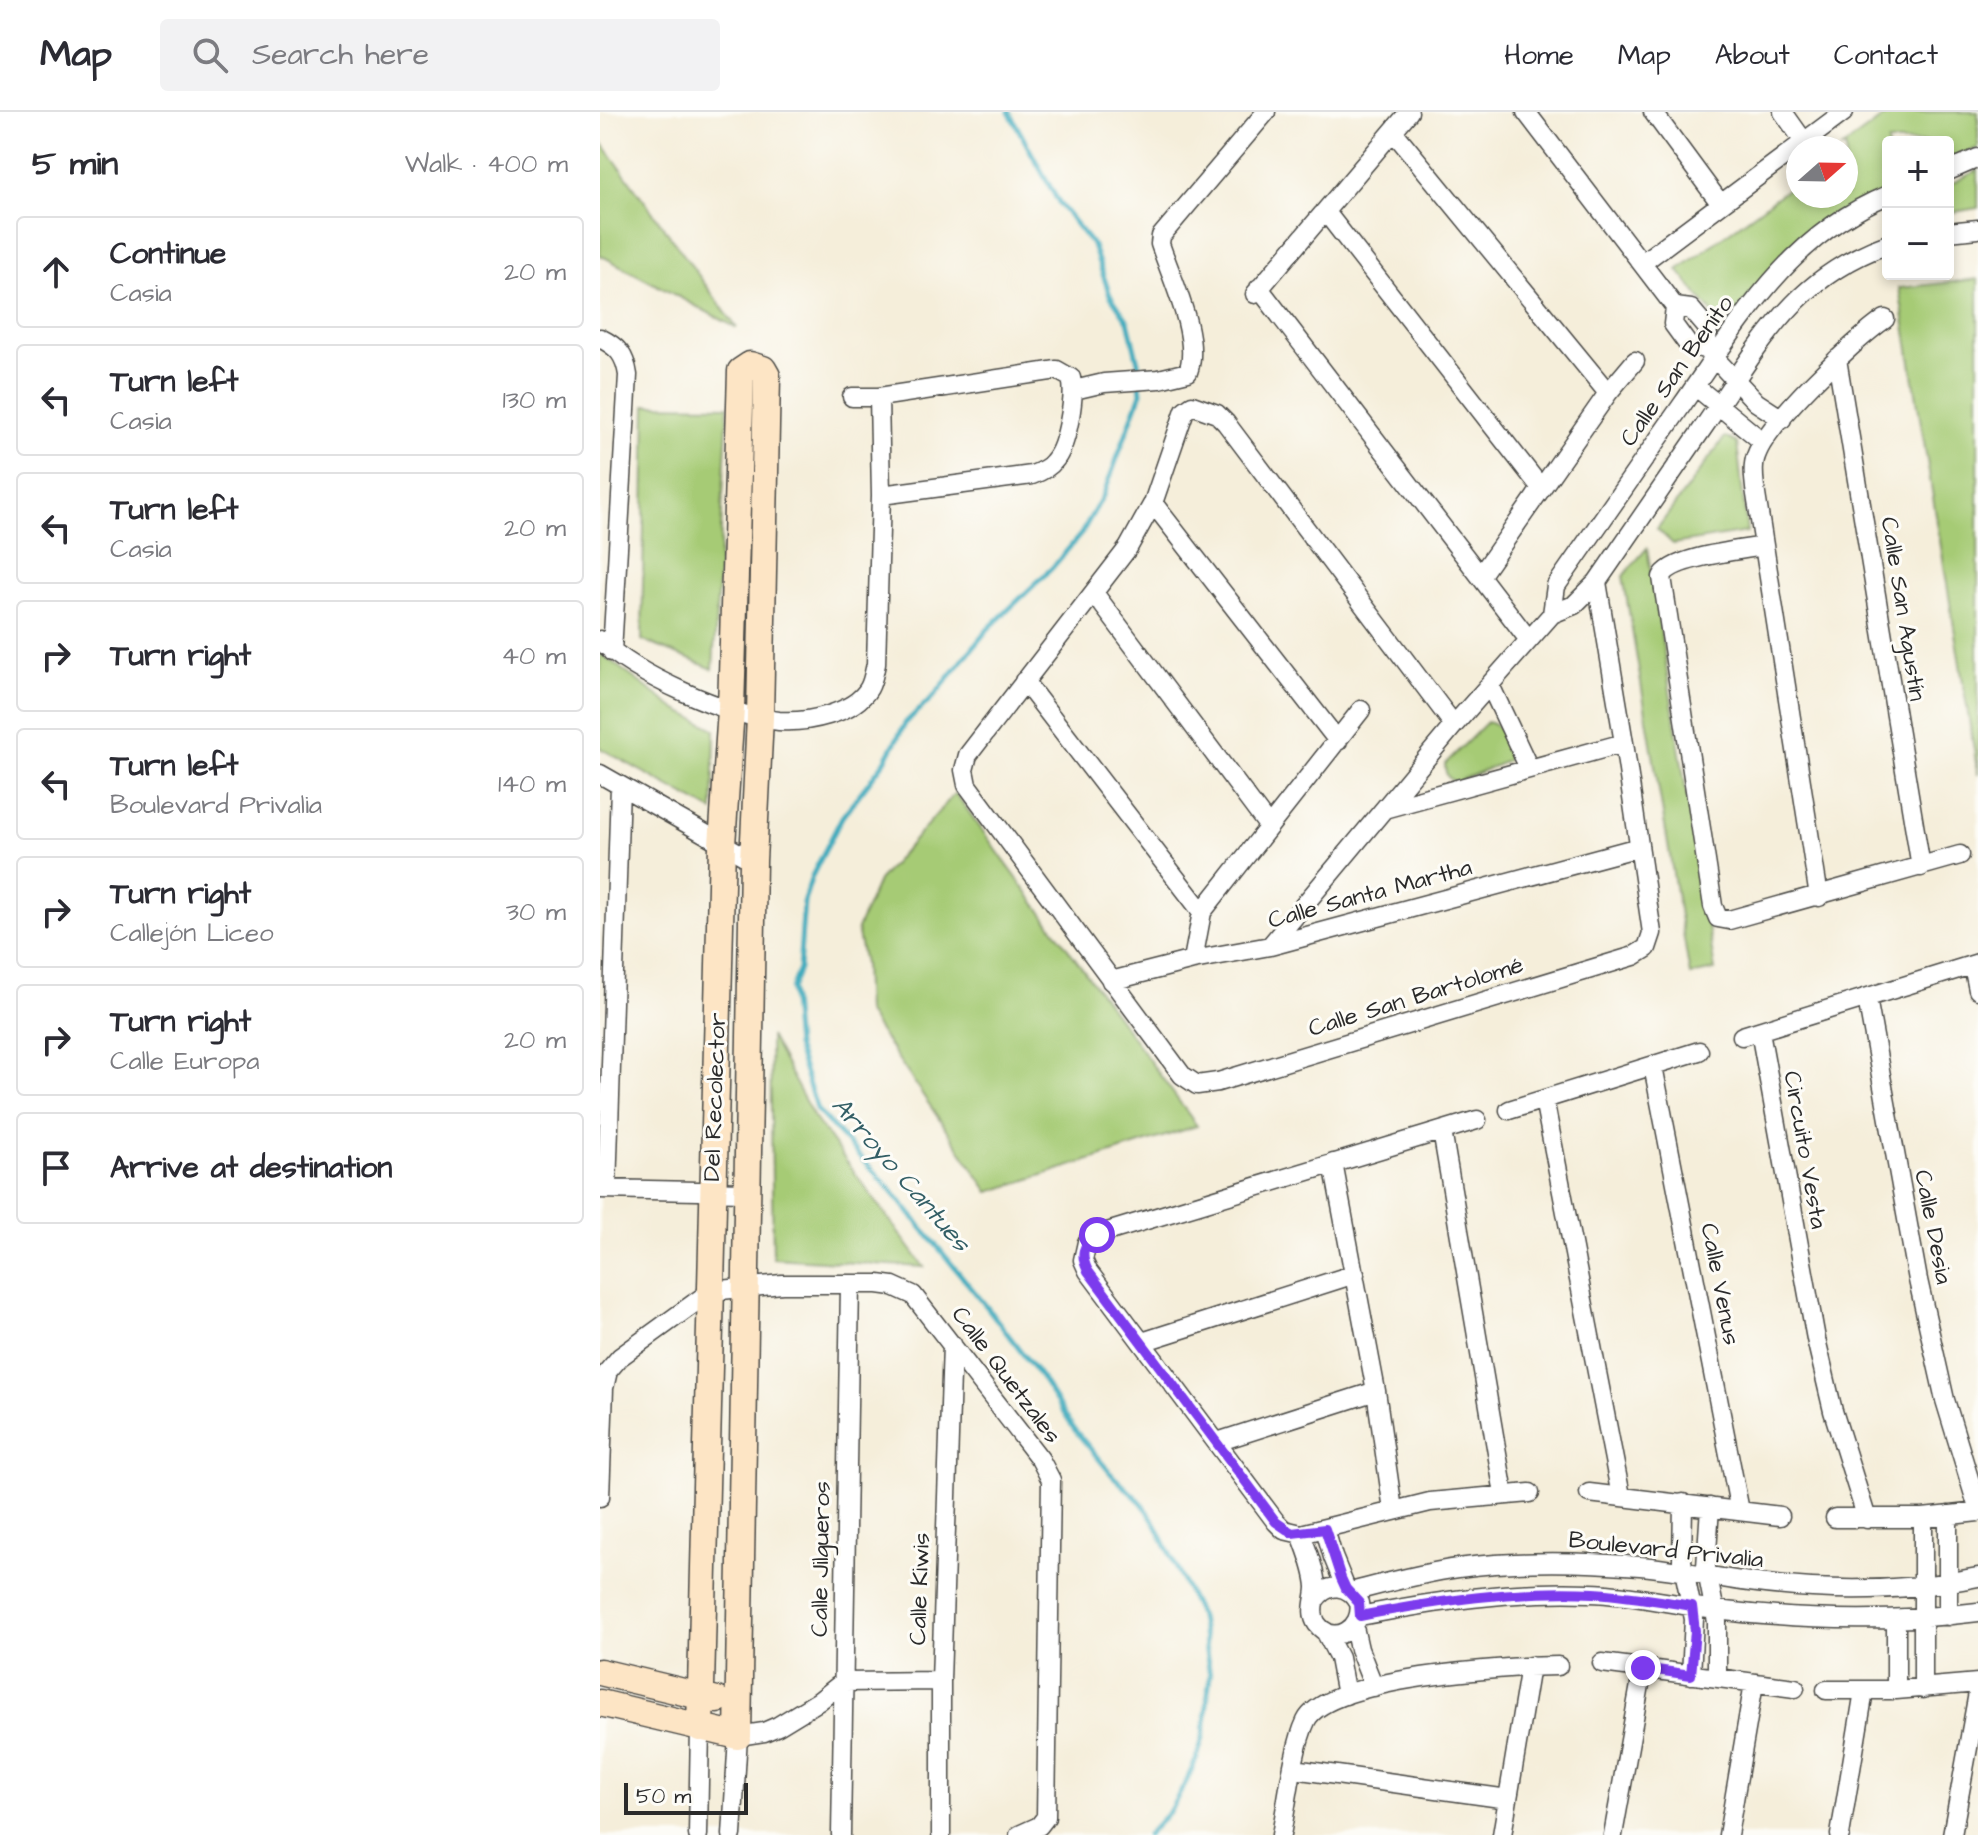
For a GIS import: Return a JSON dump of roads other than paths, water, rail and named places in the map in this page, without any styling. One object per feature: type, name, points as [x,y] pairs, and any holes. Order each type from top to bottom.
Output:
[{"type":"street","points":[[1074,390],[1188,372],[1189,337],[1160,244],[1161,236],[1266,112]]},
{"type":"street","points":[[1409,112],[1257,291],[1529,640]]},
{"type":"street","points":[[1526,112],[1675,307],[1691,309],[1708,329],[1709,353],[1756,402],[1782,419]]},
{"type":"street","points":[[1653,112],[1720,203]]},
{"type":"street","points":[[1783,112],[1800,136]]},
{"type":"street","points":[[1814,136],[1844,112]]},
{"type":"street","points":[[1393,131],[1608,393]]},
{"type":"street","points":[[1642,263],[1786,156]]},
{"type":"street","points":[[1954,168],[1978,158]]},
{"type":"street","name":"Calle San Benito","points":[[1552,614],[1556,586],[1695,386],[1709,353],[1790,261],[1849,215],[1882,198]]},
{"type":"street","points":[[1325,211],[1541,488]]},
{"type":"street","points":[[1954,231],[1978,229]]},
{"type":"street","name":"Calle San Benito","points":[[1270,946],[1454,725],[1552,614],[1574,605],[1597,582],[1733,380],[1776,323],[1804,292],[1838,266],[1882,247]]},
{"type":"street","points":[[1819,897],[1753,471],[1760,448],[1782,419],[1837,359],[1885,319]]},
{"type":"street","points":[[600,338],[618,349],[624,357],[628,375],[606,646],[681,690],[760,717],[781,721],[823,716],[845,708],[868,690],[876,664],[881,495],[879,397]]},
{"type":"street","name":"Calle San Agustín","points":[[1837,359],[1921,867]]},
{"type":"street","points":[[1481,575],[1608,393],[1635,361]]},
{"type":"street","name":"Del Recolector","points":[[698,1835],[722,845],[731,709],[741,371],[746,365],[756,367],[767,376],[746,1192],[740,1704],[732,1835]]},
{"type":"street","points":[[852,397],[879,397],[1057,370],[1071,378],[1074,390],[1057,459],[1041,471],[1032,475],[881,495]]},
{"type":"street","points":[[1695,386],[1719,405],[1760,448]]},
{"type":"street","points":[[1111,981],[967,785],[964,770],[968,755],[1128,548],[1153,503],[1185,410],[1192,405],[1217,414],[1226,423],[1454,725]]},
{"type":"street","points":[[1153,503],[1338,741]]},
{"type":"street","points":[[1764,546],[1678,563],[1665,570],[1662,584],[1713,906],[1718,918],[1729,920],[1819,897],[1960,855]]},
{"type":"street","points":[[1597,582],[1639,847]]},
{"type":"street","points":[[1094,593],[1269,827]]},
{"type":"street","points":[[1024,681],[1202,912]]},
{"type":"street","points":[[1490,685],[1529,768]]},
{"type":"street","points":[[1193,960],[1202,912],[1361,710]]},
{"type":"street","points":[[1383,809],[1624,743]]},
{"type":"street","points":[[600,774],[753,861]]},
{"type":"street","points":[[620,786],[604,1189],[746,1192]]},
{"type":"street","name":"Calle Santa Martha","points":[[1111,981],[1193,960],[1270,946],[1639,847]]},
{"type":"street","name":"Calle San Bartolomé","points":[[1111,981],[1182,1075],[1197,1085],[1218,1082],[1634,956],[1647,948],[1652,933],[1639,847]]},
{"type":"street","name":"Circuito Vesta","points":[[1867,1519],[1833,1411],[1751,1034],[1976,964],[1978,990]]},
{"type":"street","name":"Calle Desia","points":[[1867,998],[1921,1295],[1945,1400],[1978,1510]]},
{"type":"street","points":[[1509,1110],[1699,1051]]},
{"type":"street","name":"Calle Venus","points":[[1653,1066],[1740,1511]]},
{"type":"street","points":[[1544,1099],[1621,1496]]},
{"type":"street","points":[[1477,1120],[1097,1235],[1087,1242],[1083,1260],[1088,1271],[1276,1522],[1292,1533],[1325,1529],[1393,1510],[1442,1501],[1530,1493]]},
{"type":"street","points":[[1442,1131],[1504,1494]]},
{"type":"street","points":[[1333,1163],[1376,1391],[1393,1510]]},
{"type":"street","points":[[1142,1342],[1355,1274]]},
{"type":"street","name":"Calle Quetzales","points":[[711,1291],[850,1284],[893,1286],[913,1295],[1048,1470],[1053,1491],[1046,1817],[1039,1826],[1019,1835]]},
{"type":"street","name":"Calle Jilgueros","points":[[841,1835],[850,1284]]},
{"type":"street","points":[[600,1497],[604,1388],[608,1371],[620,1357],[711,1291]]},
{"type":"street","name":"Calle Kiwis","points":[[941,1835],[941,1681],[952,1344]]},
{"type":"street","points":[[1217,1442],[1376,1391]]},
{"type":"street","points":[[1589,1493],[1780,1516]]},
{"type":"street","points":[[1683,1503],[1683,1570],[1695,1631],[1691,1675]]},
{"type":"street","points":[[1710,1507],[1707,1575],[1715,1610],[1717,1678]]},
{"type":"street","points":[[1835,1518],[1923,1518],[1978,1510]]},
{"type":"street","points":[[1948,1515],[1948,1616]]},
{"type":"street","points":[[1923,1518],[1923,1689]]},
{"type":"street","points":[[1325,1529],[1333,1557],[1359,1603],[1359,1649],[1374,1687]]},
{"type":"street","points":[[1301,1534],[1315,1576],[1314,1617],[1339,1658],[1346,1695]]},
{"type":"street","name":"Boulevard Privalia","points":[[1349,1590],[1424,1574],[1490,1565],[1589,1563],[1683,1570],[1825,1588],[1923,1586],[1978,1577]]},
{"type":"street","points":[[1315,1600],[1332,1587],[1349,1590]]},
{"type":"street","name":"Boulevard Privalia","points":[[1357,1622],[1431,1603],[1495,1595],[1557,1592],[1638,1597],[1715,1610],[1822,1619],[1923,1619],[1978,1612]]},
{"type":"street","points":[[1896,1620],[1896,1690]]},
{"type":"street","points":[[1325,1631],[1336,1634],[1357,1622]]},
{"type":"street","points":[[1602,1663],[1795,1688]]},
{"type":"street","points":[[1502,1835],[1530,1666]]},
{"type":"street","points":[[1281,1835],[1307,1720],[1317,1708],[1374,1687],[1467,1670],[1558,1666]]},
{"type":"street","points":[[1613,1835],[1643,1668]]},
{"type":"street","points":[[600,1672],[740,1704]]},
{"type":"street","points":[[600,1703],[738,1736],[764,1732],[778,1726],[843,1682],[941,1681]]},
{"type":"street","points":[[1728,1835],[1754,1683]]},
{"type":"street","points":[[1826,1690],[1923,1689],[1978,1683]]},
{"type":"street","points":[[1840,1835],[1864,1691]]},
{"type":"street","points":[[1952,1835],[1978,1693]]},
{"type":"street","points":[[1294,1769],[1508,1799]]},
{"type":"waterway","name":"Arroyo Cantues","points":[[1009,112],[1059,203],[1093,246],[1110,295],[1128,321],[1138,362],[1141,393],[1104,494],[1081,534],[1052,568],[988,629],[934,696],[906,722],[885,761],[842,817],[812,876],[804,901],[799,969],[791,989],[796,1046],[817,1110],[891,1190],[987,1307],[1042,1379],[1074,1429],[1113,1476],[1142,1503],[1155,1523],[1200,1617],[1210,1675],[1204,1734],[1185,1784],[1169,1812],[1147,1835]]}]
